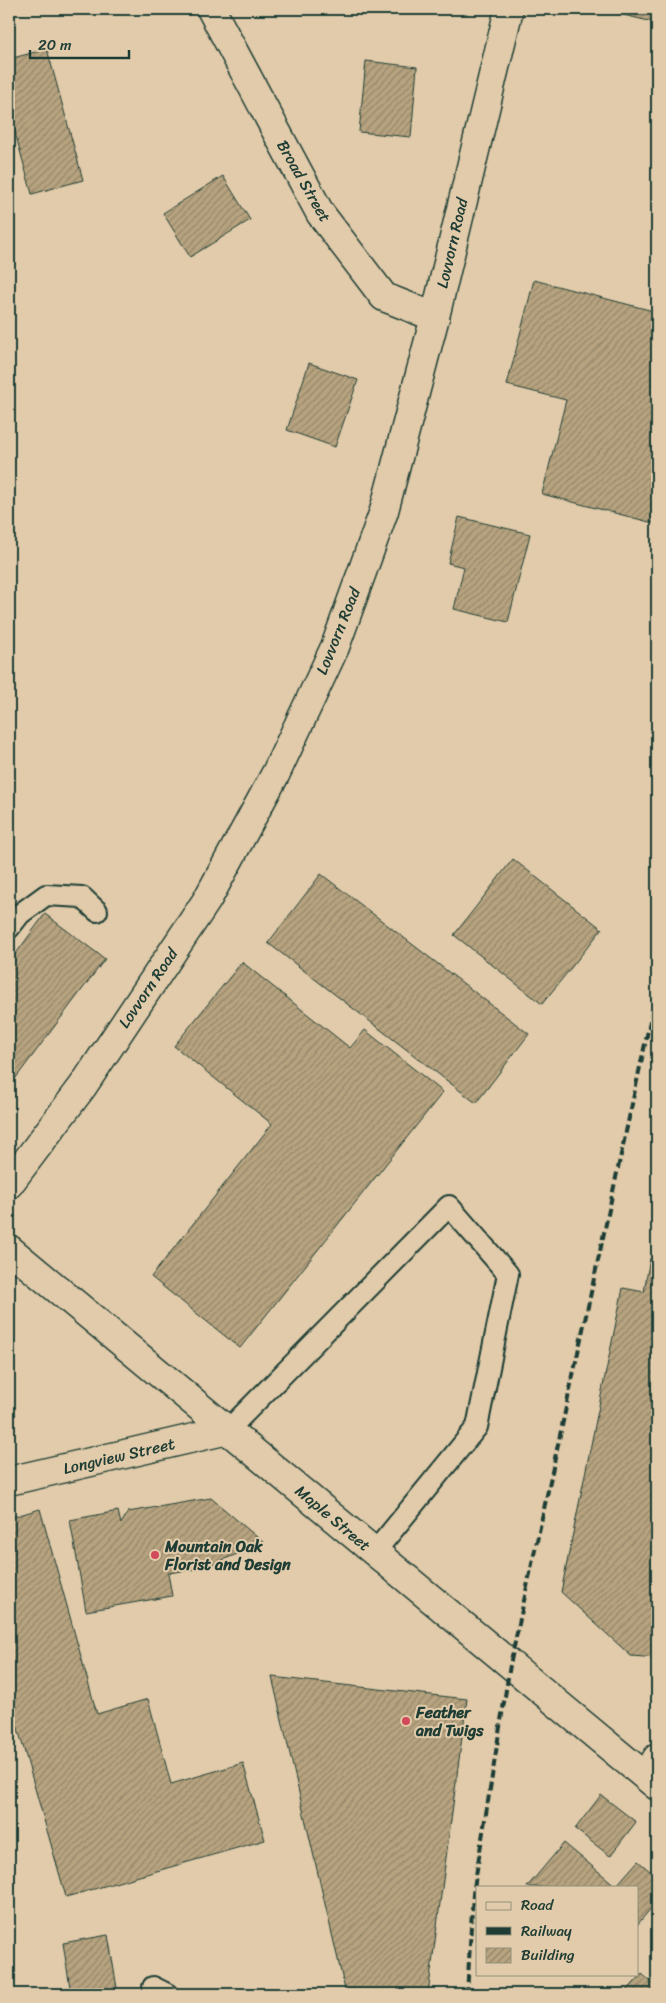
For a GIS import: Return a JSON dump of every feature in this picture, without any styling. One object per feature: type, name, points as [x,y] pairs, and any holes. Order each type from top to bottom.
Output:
[{"type":"street","name":"Broad Street","points":[[211,9],[320,213],[384,297],[435,317]]},
{"type":"street","name":"Lovvorn Road","points":[[9,1184],[83,1086],[207,900],[276,773],[334,647],[384,511],[435,317],[509,9]]},
{"type":"street","name":"Maple Street","points":[[9,1250],[374,1553],[654,1773]]},
{"type":"street","name":"Longview Street","points":[[9,1481],[228,1430]]},
{"type":"lane","points":[[9,928],[20,914],[46,895],[82,897],[97,911]]},
{"type":"lane","points":[[228,1430],[449,1206],[508,1274],[477,1428],[374,1553]]},
{"type":"building","points":[[599,9],[657,9],[657,23]]},
{"type":"building","points":[[47,49],[83,180],[32,194],[9,111],[9,59]]},
{"type":"building","points":[[366,61],[417,67],[411,137],[359,132]]},
{"type":"building","points":[[223,176],[250,220],[190,257],[163,213]]},
{"type":"building","points":[[534,280],[657,312],[657,524],[542,494],[566,400],[507,385]]},
{"type":"building","points":[[309,363],[358,380],[335,447],[287,430]]},
{"type":"building","points":[[459,517],[530,534],[508,622],[454,609],[464,567],[448,563]]},
{"type":"building","points":[[513,859],[602,929],[542,1004],[454,935]]},
{"type":"building","points":[[321,874],[529,1034],[476,1103],[268,943]]},
{"type":"building","points":[[45,914],[105,959],[9,1087],[9,963]]},
{"type":"building","points":[[242,962],[350,1048],[365,1030],[443,1092],[240,1348],[151,1277],[272,1124],[174,1046]]},
{"type":"building","points":[[650,1258],[657,1259],[657,1658],[631,1656],[561,1592],[623,1288],[644,1292]]},
{"type":"building","name":"Mountain Oak Florist and Design","points":[[211,1498],[264,1543],[203,1568],[168,1573],[172,1596],[86,1611],[70,1520],[118,1511],[121,1524],[128,1512]]},
{"type":"building","points":[[40,1509],[97,1714],[148,1699],[171,1784],[243,1763],[265,1840],[66,1897],[11,1704],[9,1705],[9,1518]]},
{"type":"building","points":[[272,1677],[467,1699],[428,1994],[346,1994]]},
{"type":"building","points":[[601,1795],[636,1822],[610,1856],[575,1829]]},
{"type":"building","points":[[564,1843],[616,1886],[528,1886]]},
{"type":"building","points":[[638,1861],[657,1877],[657,1901],[638,1924],[638,1886],[616,1886]]},
{"type":"building","points":[[108,1935],[118,1994],[71,1994],[63,1943]]},
{"type":"building","points":[[642,1974],[657,1987],[657,1994],[624,1994]]},
{"type":"railway","points":[[467,1994],[473,1894],[510,1665],[657,989]]},
{"type":"place","name":"Mountain Oak Florist and Design","points":[[155,1555]]},
{"type":"place","name":"Feather and Twigs","points":[[406,1721]]}]
